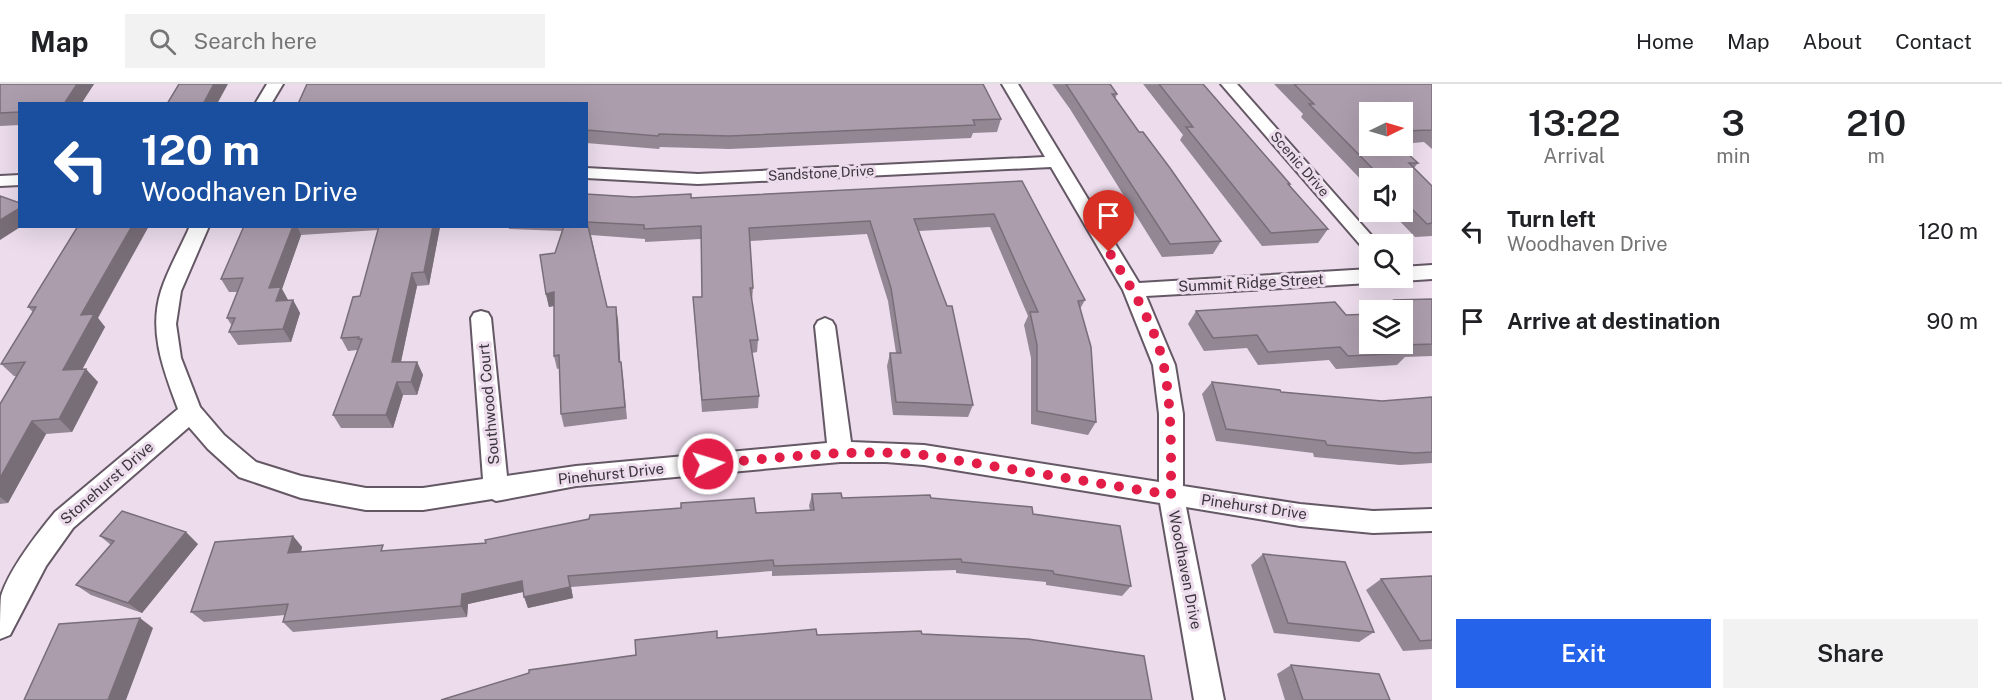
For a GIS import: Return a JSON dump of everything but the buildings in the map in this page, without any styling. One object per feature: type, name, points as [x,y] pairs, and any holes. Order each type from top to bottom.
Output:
[{"type":"street","points":[[264,102],[275,84]]},
{"type":"street","name":"Woodhaven Drive","points":[[1010,84],[1132,290],[1164,365],[1171,414],[1171,495],[1209,700]]},
{"type":"street","name":"Scenic Drive","points":[[1229,84],[1361,234]]},
{"type":"street","name":"Sandstone Drive","points":[[588,174],[698,179],[1055,162]]},
{"type":"street","points":[[0,181],[18,180]]},
{"type":"street","name":"Pinehurst Drive","points":[[199,228],[171,291],[166,324],[170,358],[190,412],[216,442],[249,470],[301,488],[366,499],[423,499],[576,476],[840,452],[886,452],[924,455],[1310,516],[1373,522],[1432,520]]},
{"type":"street","points":[[1413,273],[1432,272]]},
{"type":"street","name":"Summit Ridge Street","points":[[1132,290],[1359,277]]},
{"type":"street","name":"Southwood Court","points":[[482,318],[496,489]]},
{"type":"street","points":[[825,326],[840,452]]},
{"type":"street","name":"Stonehurst Drive","points":[[0,626],[28,569],[49,537],[64,520],[190,412]]},
{"type":"route","points":[[708,464],[840,452],[886,452],[924,455],[1171,495],[1171,414],[1164,365],[1140,304],[1109,252]]}]
